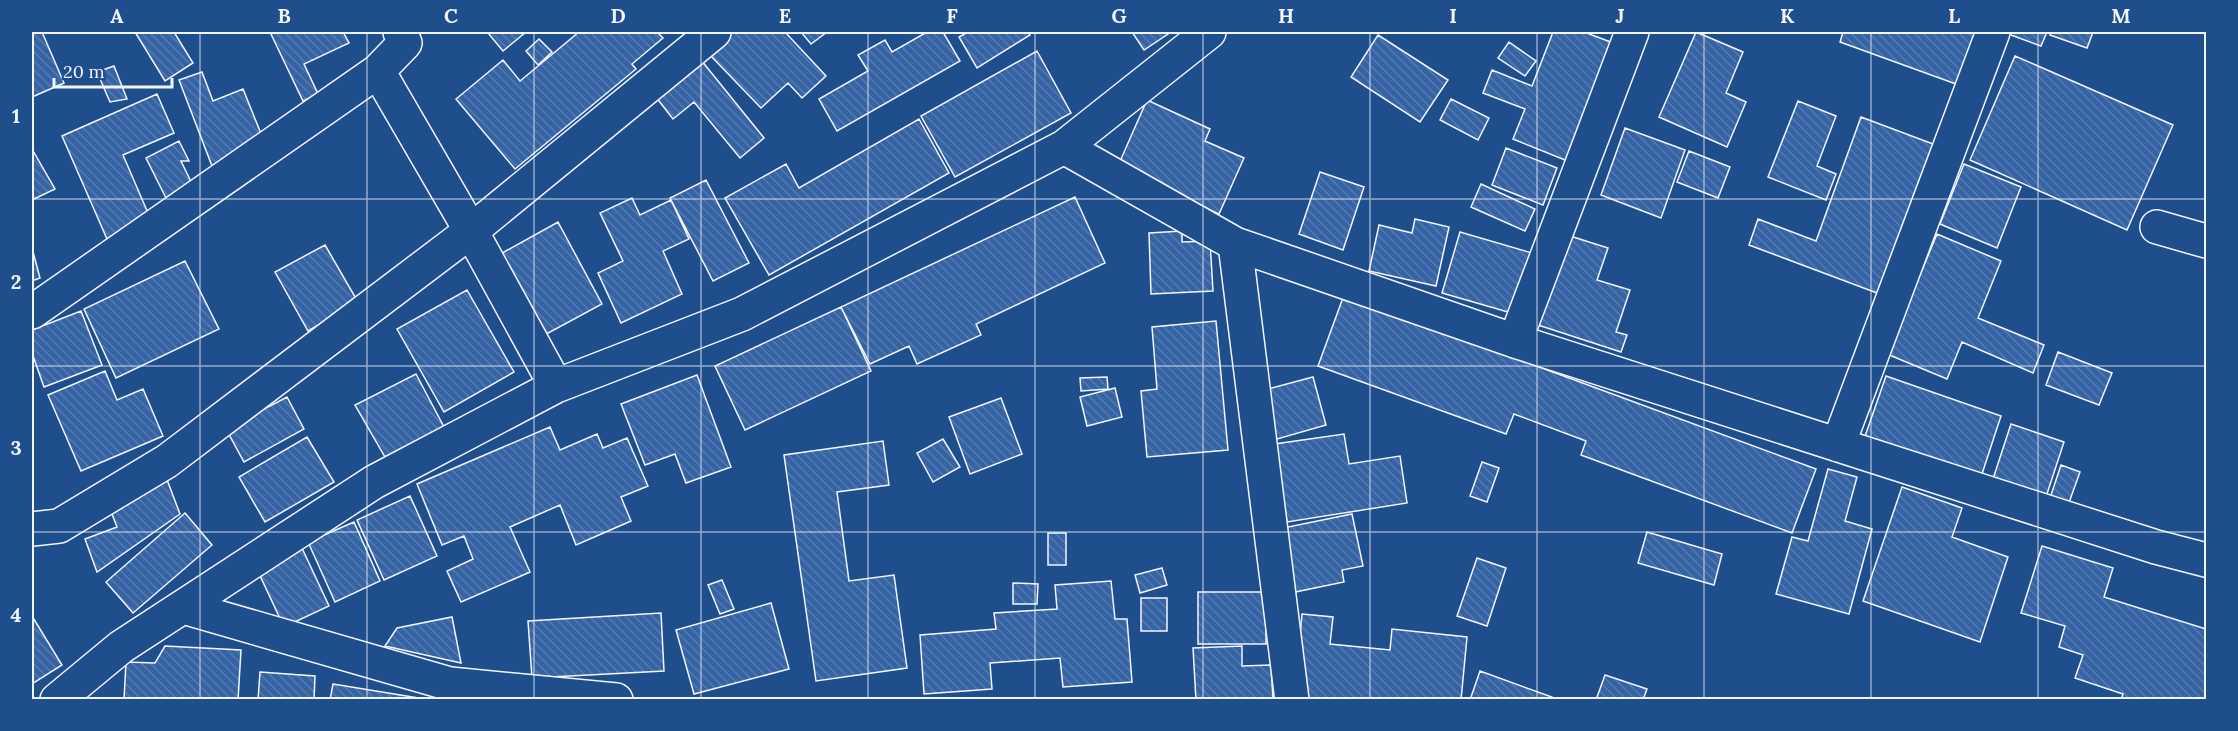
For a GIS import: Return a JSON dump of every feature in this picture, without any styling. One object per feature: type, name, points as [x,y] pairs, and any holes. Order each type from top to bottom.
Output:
[{"type":"street","points":[[32,529],[59,526],[167,460],[471,231],[714,32]]},
{"type":"street","points":[[57,699],[121,647],[374,482],[556,386],[742,314],[1064,147],[1209,32]]},
{"type":"street","points":[[1515,341],[1632,32]]},
{"type":"street","points":[[1838,445],[1993,32]]},
{"type":"street","points":[[32,312],[378,71],[408,35]]},
{"type":"street","points":[[378,71],[471,231],[556,386]]},
{"type":"street","points":[[1064,147],[1235,244],[1515,341],[2156,547],[2206,560]]},
{"type":"street","points":[[2157,227],[2206,241]]},
{"type":"street","points":[[1235,244],[1292,699]]},
{"type":"street","points":[[183,607],[450,684],[616,699]]},
{"type":"building","points":[[32,32],[42,32],[64,83],[32,97]]},
{"type":"building","points":[[135,32],[174,32],[193,63],[165,81]]},
{"type":"building","points":[[270,32],[343,32],[349,43],[304,64],[318,94],[303,101]]},
{"type":"building","points":[[526,32],[503,51],[488,33]]},
{"type":"building","points":[[579,32],[657,32],[663,38],[632,64],[636,69],[515,169],[456,99],[503,60],[520,81]]},
{"type":"building","points":[[733,32],[785,32],[826,76],[802,98],[788,83],[761,108],[709,54]]},
{"type":"building","points":[[801,32],[827,32],[811,44]]},
{"type":"building","points":[[927,32],[943,32],[960,61],[837,131],[819,99],[868,71],[858,55],[885,40],[892,52]]},
{"type":"building","points":[[968,32],[1028,32],[1030,35],[977,68],[959,37]]},
{"type":"building","points":[[1132,32],[1171,32],[1144,50]]},
{"type":"building","points":[[1553,32],[1584,32],[1616,44],[1570,162],[1513,139],[1525,109],[1483,93],[1492,70],[1532,86]]},
{"type":"building","points":[[1696,32],[1743,52],[1726,93],[1746,102],[1727,147],[1659,117]]},
{"type":"building","points":[[1843,32],[1975,32],[1956,84],[1840,42]]},
{"type":"building","points":[[2012,32],[2047,32],[2041,46],[2011,35]]},
{"type":"building","points":[[2051,32],[2093,32],[2087,48],[2050,35]]},
{"type":"building","points":[[1378,35],[1448,80],[1420,122],[1351,77]]},
{"type":"building","points":[[539,39],[552,52],[538,65],[526,51]]},
{"type":"building","points":[[1509,42],[1536,61],[1525,76],[1498,58]]},
{"type":"building","points":[[1037,51],[1071,113],[955,177],[921,116]]},
{"type":"building","points":[[697,55],[764,138],[740,158],[694,102],[673,119],[652,92]]},
{"type":"building","points":[[2015,56],[2173,125],[2127,230],[1970,160]]},
{"type":"building","points":[[114,66],[127,99],[110,102],[97,72]]},
{"type":"building","points":[[202,72],[213,101],[243,89],[266,146],[212,166],[179,80]]},
{"type":"building","points":[[157,94],[174,133],[123,155],[151,220],[107,239],[62,136]]},
{"type":"building","points":[[1451,99],[1489,118],[1478,140],[1440,120]]},
{"type":"building","points":[[1147,100],[1210,129],[1205,141],[1244,158],[1219,214],[1117,168]]},
{"type":"building","points":[[1798,101],[1836,116],[1817,166],[1836,174],[1826,200],[1768,177]]},
{"type":"building","points":[[1861,117],[1933,144],[1877,293],[1749,245],[1758,219],[1816,241]]},
{"type":"building","points":[[919,119],[949,173],[769,275],[725,198],[786,164],[799,188]]},
{"type":"building","points":[[1625,128],[1685,150],[1661,218],[1601,195]]},
{"type":"building","points":[[179,141],[189,161],[181,161],[194,188],[168,202],[146,158]]},
{"type":"building","points":[[1506,148],[1557,168],[1543,205],[1492,185]]},
{"type":"building","points":[[32,149],[55,189],[32,200]]},
{"type":"building","points":[[1689,151],[1730,167],[1718,198],[1677,182]]},
{"type":"building","points":[[1964,164],[2021,187],[1997,248],[1940,224]]},
{"type":"building","points":[[1320,172],[1364,187],[1343,250],[1299,234]]},
{"type":"building","points":[[706,180],[749,263],[713,281],[670,198]]},
{"type":"building","points":[[1481,184],[1535,209],[1525,231],[1471,207]]},
{"type":"building","points":[[1075,197],[1105,263],[976,324],[981,335],[917,364],[909,346],[870,364],[841,307]]},
{"type":"building","points":[[632,198],[640,215],[671,200],[689,239],[663,251],[682,294],[621,323],[598,273],[623,261],[600,213]]},
{"type":"building","points":[[1415,219],[1449,227],[1436,286],[1369,271],[1379,225],[1412,233]]},
{"type":"building","points":[[558,222],[602,304],[539,338],[495,257]]},
{"type":"building","points":[[1182,231],[1182,242],[1210,241],[1213,291],[1151,294],[1149,233]]},
{"type":"building","points":[[1460,232],[1532,253],[1515,314],[1442,293]]},
{"type":"building","points":[[1937,234],[2001,261],[1978,318],[2044,345],[2033,373],[1962,342],[1947,379],[1887,354]]},
{"type":"building","points":[[1567,235],[1608,248],[1597,280],[1630,290],[1616,332],[1627,335],[1621,352],[1538,325]]},
{"type":"building","points":[[325,245],[358,302],[308,331],[275,272]]},
{"type":"building","points":[[32,248],[40,278],[32,281]]},
{"type":"building","points":[[185,261],[219,329],[116,378],[84,309]]},
{"type":"building","points":[[467,290],[514,372],[444,412],[397,329]]},
{"type":"building","points":[[1344,295],[1816,469],[1792,533],[1581,455],[1586,441],[1514,414],[1506,434],[1318,366]]},
{"type":"building","points":[[841,307],[871,371],[745,430],[715,366]]},
{"type":"building","points":[[81,311],[102,365],[44,387],[32,353],[32,330]]},
{"type":"building","points":[[1216,321],[1228,450],[1147,457],[1141,391],[1157,389],[1152,327]]},
{"type":"building","points":[[2058,352],[2112,373],[2099,405],[2046,385]]},
{"type":"building","points":[[105,371],[117,400],[143,389],[163,436],[81,471],[48,395]]},
{"type":"building","points":[[416,374],[444,427],[385,457],[355,405]]},
{"type":"building","points":[[697,375],[731,467],[686,483],[675,454],[645,465],[621,404]]},
{"type":"building","points":[[1886,376],[2001,416],[1979,483],[1863,442]]},
{"type":"building","points":[[1107,377],[1108,389],[1081,391],[1080,378]]},
{"type":"building","points":[[1313,377],[1326,425],[1270,441],[1257,392]]},
{"type":"building","points":[[1115,388],[1122,417],[1087,426],[1080,397]]},
{"type":"building","points":[[287,397],[304,429],[244,462],[226,429]]},
{"type":"building","points":[[1001,398],[1022,454],[970,474],[949,417]]},
{"type":"building","points":[[2011,424],[2064,442],[2043,506],[1990,488]]},
{"type":"building","points":[[550,427],[560,450],[597,434],[603,448],[627,438],[648,486],[621,497],[631,521],[576,545],[560,505],[510,527],[530,572],[461,602],[447,571],[473,559],[464,536],[442,545],[417,484]]},
{"type":"building","points":[[1344,434],[1349,464],[1400,456],[1407,503],[1287,522],[1275,444]]},
{"type":"building","points":[[307,437],[334,482],[265,522],[239,477]]},
{"type":"building","points":[[943,439],[960,467],[933,482],[917,453]]},
{"type":"building","points":[[883,441],[889,485],[837,492],[849,581],[894,575],[907,668],[816,681],[784,455]]},
{"type":"building","points":[[1482,462],[1499,468],[1487,502],[1470,496]]},
{"type":"building","points":[[2061,465],[2080,472],[2066,511],[2048,504]]},
{"type":"building","points":[[1828,469],[1857,477],[1845,521],[1872,529],[1849,614],[1776,594],[1792,537],[1808,541]]},
{"type":"building","points":[[166,477],[180,514],[97,572],[85,539],[117,527],[112,514]]},
{"type":"building","points":[[1902,487],[1962,508],[1952,537],[2008,557],[1980,642],[1863,601]]},
{"type":"building","points":[[410,496],[437,556],[384,580],[357,520]]},
{"type":"building","points":[[185,513],[212,545],[133,613],[106,582]]},
{"type":"building","points":[[1352,514],[1363,566],[1342,570],[1344,582],[1295,592],[1283,528]]},
{"type":"building","points":[[354,522],[380,581],[335,602],[308,542]]},
{"type":"building","points":[[1647,532],[1722,554],[1714,585],[1638,563]]},
{"type":"building","points":[[1048,533],[1066,533],[1066,565],[1048,565]]},
{"type":"building","points":[[301,546],[329,606],[284,627],[256,567]]},
{"type":"building","points":[[2042,546],[2113,568],[2104,597],[2206,629],[2206,700],[2121,700],[2123,694],[2075,678],[2083,655],[2059,647],[2065,626],[2021,613]]},
{"type":"building","points":[[1477,558],[1506,568],[1487,626],[1457,616]]},
{"type":"building","points":[[1162,568],[1167,585],[1140,593],[1135,575]]},
{"type":"building","points":[[722,580],[734,609],[720,614],[708,585]]},
{"type":"building","points":[[1111,581],[1115,619],[1127,619],[1132,682],[1063,687],[1060,658],[990,663],[992,689],[924,694],[920,635],[996,629],[994,613],[1057,609],[1055,585]]},
{"type":"building","points":[[1013,583],[1038,584],[1037,604],[1013,604]]},
{"type":"building","points":[[1198,592],[1266,592],[1266,644],[1198,644]]},
{"type":"building","points":[[1141,598],[1167,598],[1167,631],[1141,631]]},
{"type":"building","points":[[771,603],[789,669],[694,694],[676,630]]},
{"type":"building","points":[[661,613],[664,671],[532,678],[528,621]]},
{"type":"building","points":[[1302,614],[1333,617],[1330,644],[1390,650],[1392,629],[1467,637],[1461,700],[1294,700]]},
{"type":"building","points":[[32,616],[62,665],[32,684]]},
{"type":"building","points":[[452,617],[461,663],[385,646],[397,628]]},
{"type":"building","points":[[165,646],[241,650],[238,700],[124,700],[126,662],[155,663]]},
{"type":"building","points":[[1242,646],[1242,666],[1271,665],[1273,700],[1196,700],[1193,648]]},
{"type":"building","points":[[1480,671],[1560,700],[1470,700]]},
{"type":"building","points":[[260,672],[315,676],[314,700],[258,700]]},
{"type":"building","points":[[1605,675],[1647,689],[1643,700],[1596,700]]},
{"type":"building","points":[[333,684],[431,700],[330,700]]}]
